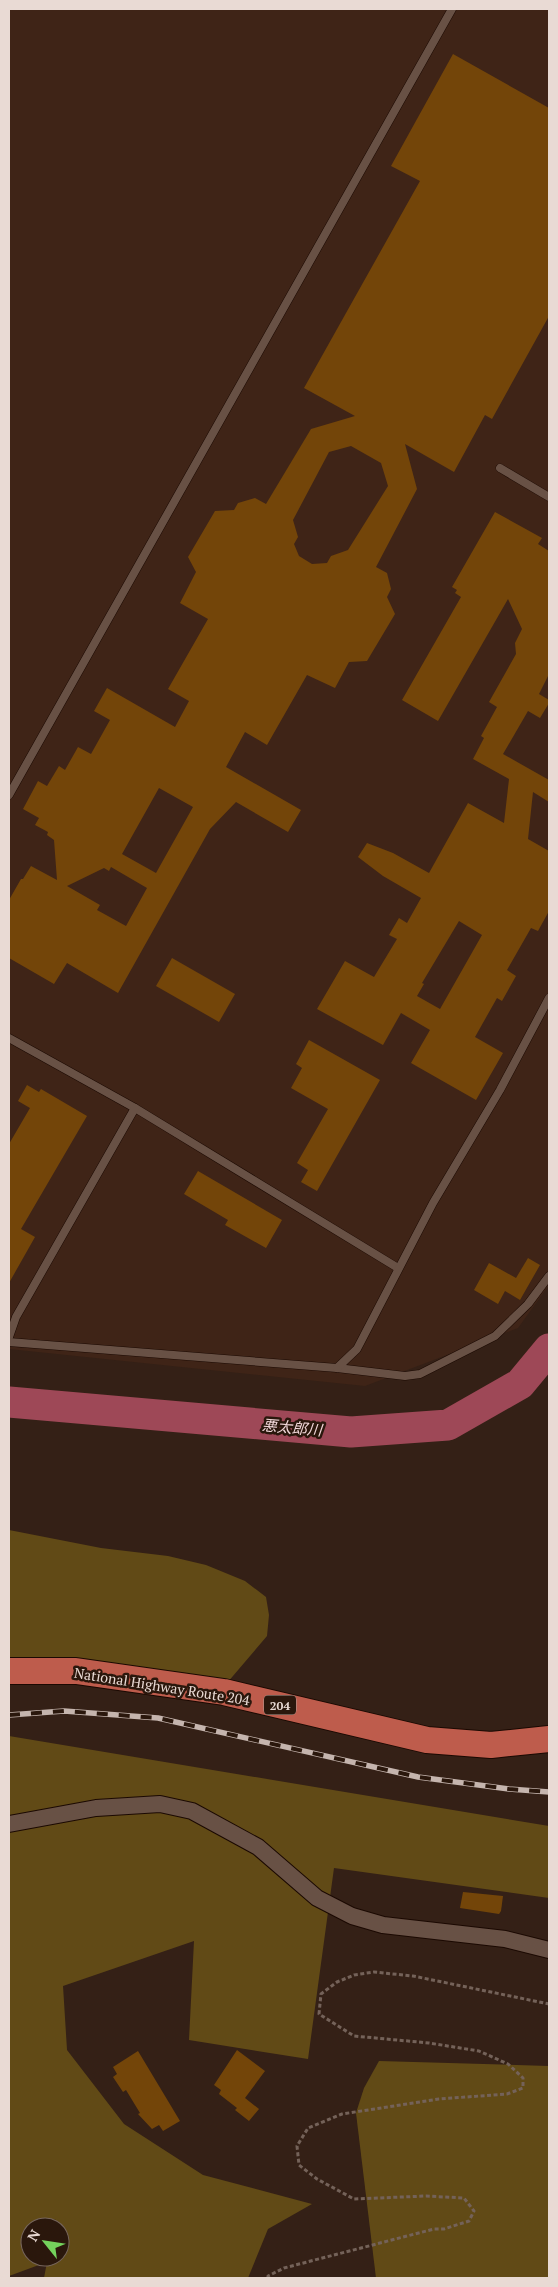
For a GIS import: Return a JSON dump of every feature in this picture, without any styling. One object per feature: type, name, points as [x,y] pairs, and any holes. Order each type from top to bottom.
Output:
[{"type":"highway","name":"National Highway Route 204","points":[[9,1671],[76,1671],[224,1692],[427,1740],[491,1745],[549,1739]]},
{"type":"street","points":[[9,1824],[96,1808],[160,1804],[192,1811],[258,1847],[316,1898],[352,1916],[383,1925],[505,1939],[549,1950]]},
{"type":"lane","points":[[9,794],[452,9]]},
{"type":"lane","points":[[500,468],[549,497]]},
{"type":"lane","points":[[337,1368],[357,1349],[433,1203],[500,1090],[549,998]]},
{"type":"lane","points":[[9,1038],[134,1108],[398,1268]]},
{"type":"lane","points":[[9,1337],[21,1308],[134,1108]]},
{"type":"lane","points":[[9,1342],[337,1368],[406,1376],[420,1374],[495,1336],[528,1304],[549,1276]]},
{"type":"path","points":[[268,2278],[268,2276],[284,2268],[434,2229],[444,2229],[469,2221],[474,2211],[464,2198],[426,2196],[354,2199],[317,2179],[299,2165],[297,2146],[308,2128],[342,2114],[439,2099],[507,2094],[523,2088],[523,2078],[508,2064],[479,2051],[429,2043],[354,2036],[319,2014],[321,1994],[337,1982],[354,1975],[374,1972],[413,1976],[549,2004]]},
{"type":"shaded area","points":[[9,9],[549,9],[549,1285],[518,1328],[365,1386],[9,1349]]},
{"type":"shaded area","points":[[9,1530],[101,1548],[168,1556],[206,1565],[245,1581],[266,1597],[269,1615],[267,1636],[227,1683],[9,1661]]},
{"type":"shaded area","points":[[9,1736],[549,1826],[549,1898],[334,1868],[308,2059],[189,2040],[194,1941],[63,1986],[67,2050],[124,2124],[203,2175],[312,2204],[268,2229],[248,2278],[44,2278],[46,2267],[70,2267],[70,2217],[20,2217],[20,2267],[33,2267],[9,2276]]},
{"type":"shaded area","points":[[379,2061],[549,2066],[549,2278],[376,2278],[356,2113],[364,2088]]},
{"type":"building","points":[[453,54],[549,108],[549,316],[492,419],[485,415],[454,472],[405,444],[417,489],[376,567],[387,573],[391,589],[387,597],[395,614],[367,661],[349,662],[335,688],[307,675],[267,745],[245,732],[226,767],[301,810],[288,832],[236,802],[210,829],[118,993],[67,963],[54,984],[9,958],[9,900],[21,879],[23,879],[31,866],[57,880],[54,840],[47,835],[48,832],[35,825],[39,818],[23,809],[38,781],[47,786],[59,766],[65,770],[78,747],[91,754],[110,720],[94,711],[107,688],[175,727],[189,701],[168,689],[208,619],[180,603],[196,572],[188,557],[215,511],[234,510],[238,503],[255,498],[266,504],[311,429],[355,416],[304,388],[420,181],[391,166]],"holes":[[[351,446],[381,463],[388,486],[348,550],[331,556],[327,563],[312,564],[299,556],[294,544],[298,537],[293,520],[329,452]],[[159,788],[193,807],[156,873],[122,854]],[[111,867],[147,888],[126,926],[97,910],[100,905],[67,886],[104,868],[109,871]]]},
{"type":"building","points":[[495,512],[542,538],[538,544],[549,551],[549,674],[539,694],[549,700],[549,703],[540,718],[528,711],[503,754],[549,780],[549,802],[533,792],[528,839],[549,851],[549,911],[538,931],[531,928],[507,970],[516,976],[502,1001],[497,998],[475,1037],[503,1053],[476,1100],[411,1063],[430,1030],[401,1013],[383,1045],[317,1009],[345,961],[374,977],[397,939],[389,935],[399,918],[407,923],[421,898],[383,876],[358,857],[367,843],[393,853],[429,873],[468,803],[504,823],[509,779],[473,759],[484,738],[481,736],[497,707],[489,702],[516,654],[515,643],[522,629],[508,599],[438,721],[402,700],[461,597],[455,593],[457,590],[452,587]],"holes":[[[459,921],[482,935],[440,1009],[417,996],[424,984],[422,983]]]},
{"type":"building","points":[[172,958],[235,994],[219,1022],[156,986]]},
{"type":"building","points":[[309,1040],[380,1080],[317,1191],[301,1182],[308,1170],[297,1163],[328,1109],[291,1088],[302,1068],[296,1064]]},
{"type":"building","points":[[27,1085],[39,1092],[41,1089],[87,1116],[21,1229],[35,1237],[9,1283],[9,1144],[30,1108],[18,1101]]},
{"type":"building","points":[[198,1171],[282,1220],[266,1248],[225,1225],[228,1220],[184,1194]]},
{"type":"building","points":[[528,1258],[540,1265],[520,1300],[505,1291],[498,1304],[474,1290],[489,1263],[516,1278]]},
{"type":"building","points":[[463,1892],[503,1896],[501,1911],[499,1914],[460,1908]]},
{"type":"building","points":[[237,2050],[265,2071],[245,2098],[259,2109],[249,2121],[235,2110],[237,2108],[219,2094],[221,2090],[214,2085]]},
{"type":"building","points":[[138,2051],[180,2121],[163,2131],[159,2125],[152,2129],[138,2114],[140,2113],[126,2090],[123,2092],[113,2077],[117,2074],[113,2067]]},
{"type":"waterway","name":"悪太郎川","points":[[9,1402],[351,1432],[448,1425],[520,1384],[549,1349]]},
{"type":"railway","points":[[9,1715],[64,1711],[158,1718],[418,1777],[509,1789],[549,1792]]}]
